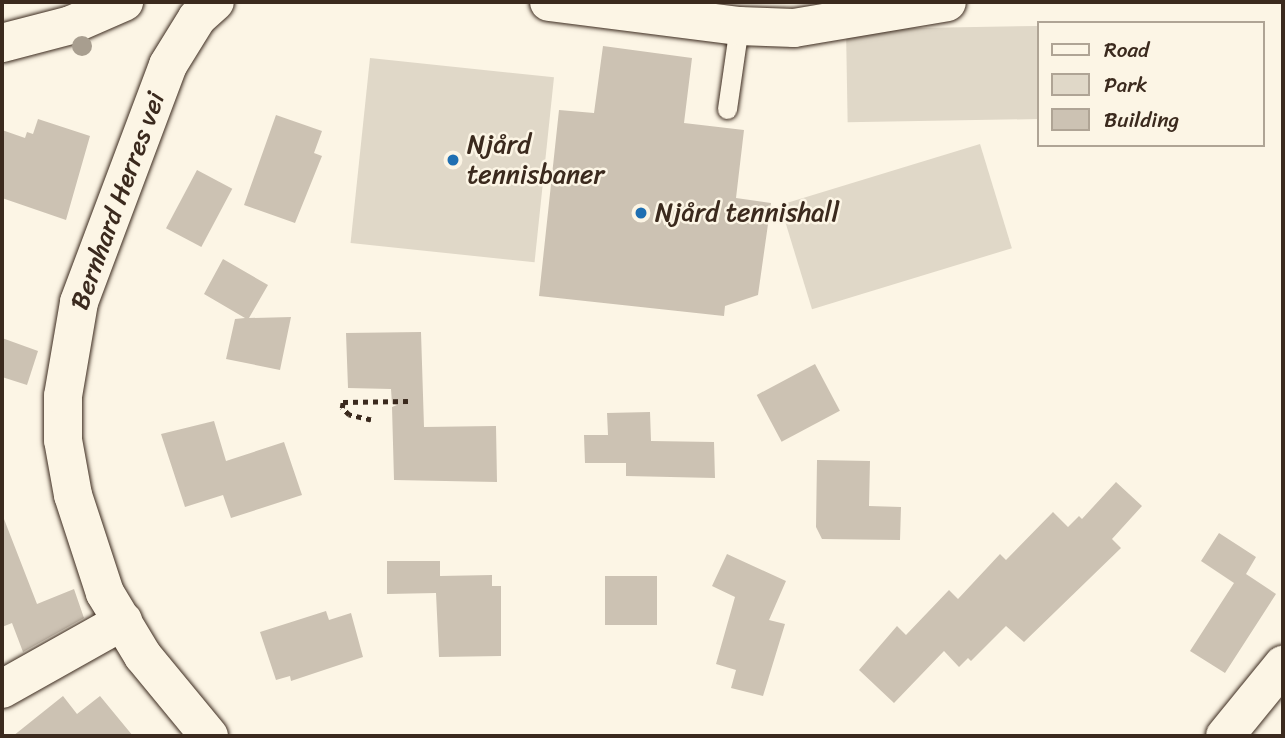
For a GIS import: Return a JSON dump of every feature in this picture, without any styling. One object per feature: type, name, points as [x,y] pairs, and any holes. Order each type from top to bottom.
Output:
[{"type":"street","points":[[2,41],[57,2]]},
{"type":"street","points":[[2,41],[71,25],[124,2]]},
{"type":"street","name":"Bernhard Herres vei","points":[[209,736],[170,693],[105,593],[81,527],[63,440],[63,396],[79,302],[167,65],[197,18],[215,2]]},
{"type":"street","points":[[549,2],[739,26],[794,29],[947,2]]},
{"type":"street","points":[[2,689],[123,621]]},
{"type":"street","points":[[1225,736],[1283,665]]},
{"type":"lane","points":[[727,109],[739,26]]},
{"type":"path","points":[[371,420],[349,415],[342,408],[343,402],[408,401]]},
{"type":"green space","points":[[1036,26],[1036,119],[848,122],[846,29]]},
{"type":"green space","name":"Njård tennisbaner","points":[[370,58],[554,77],[535,262],[351,243]]},
{"type":"green space","points":[[980,144],[1012,248],[812,309],[780,205]]},
{"type":"building","name":"Njård tennishall","points":[[603,46],[692,58],[684,123],[744,130],[736,198],[771,203],[758,295],[725,306],[724,316],[539,296],[559,110],[594,113]]},
{"type":"building","points":[[276,115],[322,131],[314,153],[322,156],[295,223],[244,205]]},
{"type":"building","points":[[38,119],[90,136],[66,220],[2,198],[2,130],[25,138],[27,132],[33,134]]},
{"type":"building","points":[[197,170],[232,189],[201,247],[166,228]]},
{"type":"building","points":[[223,259],[268,285],[249,318],[291,317],[280,370],[226,359],[235,319],[245,318],[204,294]]},
{"type":"building","points":[[421,332],[424,427],[496,426],[497,482],[394,480],[392,407],[397,405],[392,404],[391,389],[348,388],[346,333]]},
{"type":"building","points":[[2,338],[38,351],[27,385],[2,377]]},
{"type":"building","points":[[815,364],[840,411],[782,442],[757,395]]},
{"type":"building","points":[[650,412],[651,441],[714,442],[715,478],[626,476],[626,463],[585,463],[584,435],[608,435],[607,413]]},
{"type":"building","points":[[214,421],[226,461],[284,442],[302,495],[231,518],[223,495],[185,507],[161,434]]},
{"type":"building","points":[[817,460],[870,461],[869,506],[901,507],[900,540],[822,539],[816,527]]},
{"type":"building","points":[[1116,482],[1142,506],[1112,539],[1121,548],[1024,642],[1006,626],[971,661],[968,658],[959,667],[944,651],[894,703],[859,670],[897,626],[906,635],[949,590],[958,599],[1000,554],[1006,560],[1053,512],[1068,527],[1079,516],[1082,519]]},
{"type":"building","points":[[4,519],[37,604],[74,589],[84,618],[23,652],[12,623],[2,627]]},
{"type":"building","points":[[1219,533],[1256,557],[1246,574],[1276,594],[1225,673],[1190,651],[1234,583],[1201,561]]},
{"type":"building","points":[[727,554],[786,581],[769,620],[785,624],[763,696],[731,688],[736,670],[716,664],[735,597],[712,586]]},
{"type":"building","points":[[387,561],[440,561],[440,576],[492,575],[492,586],[501,586],[501,656],[439,657],[436,593],[387,594]]},
{"type":"building","points":[[605,576],[657,576],[657,625],[605,625]]},
{"type":"building","points":[[326,611],[329,620],[351,613],[363,657],[291,681],[290,676],[276,680],[260,632]]},
{"type":"building","points":[[63,696],[77,714],[100,696],[133,736],[13,736]]},
{"type":"place","name":"Njård tennisbaner","points":[[453,160]]},
{"type":"place","name":"Njård tennishall","points":[[641,213]]}]
